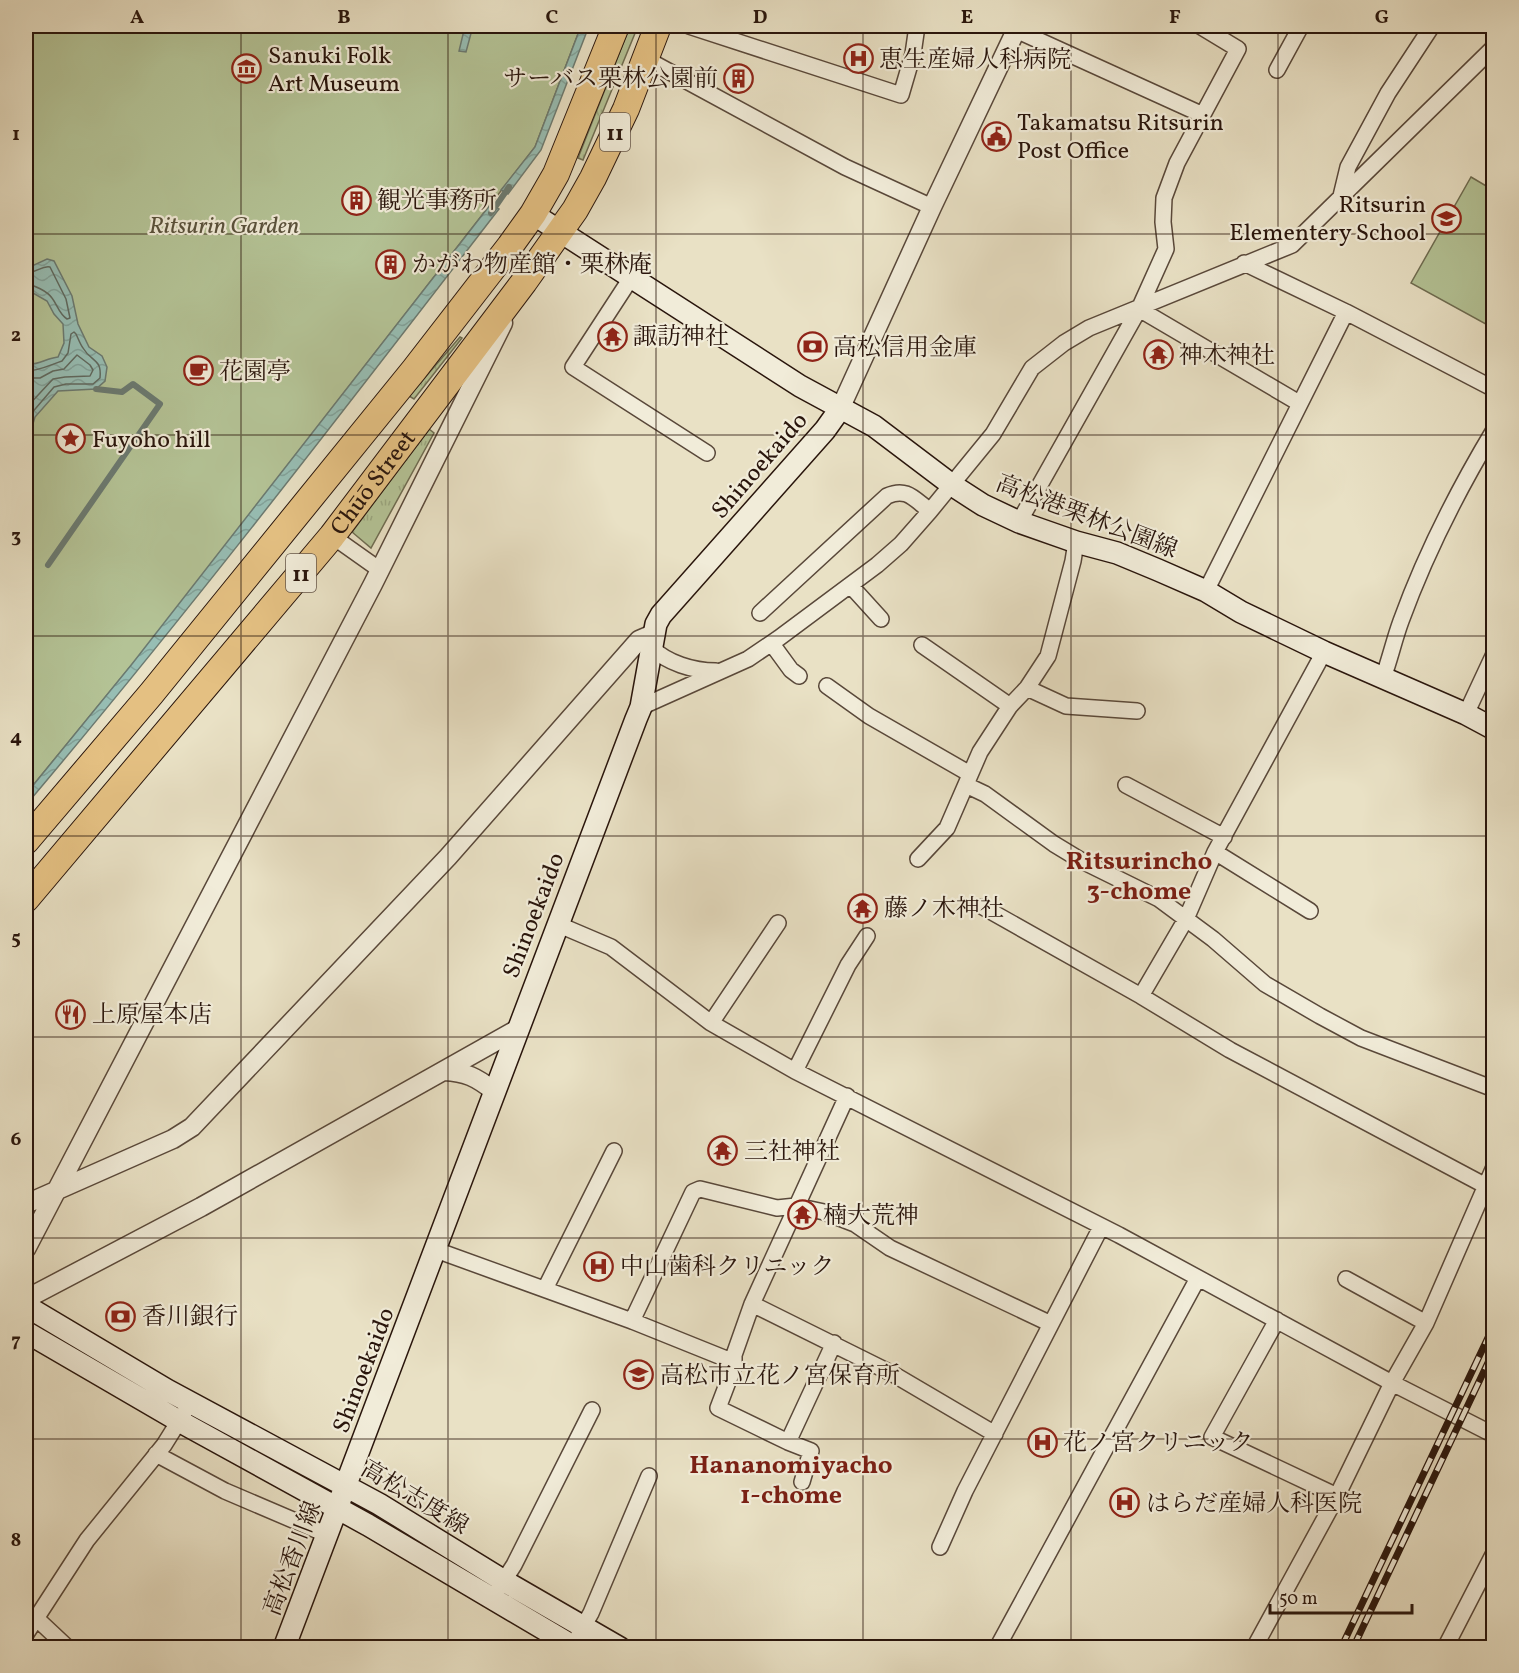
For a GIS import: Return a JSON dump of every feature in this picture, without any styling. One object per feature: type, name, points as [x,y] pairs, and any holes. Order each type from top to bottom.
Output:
[{"type":"highway","name":"Chūō Street","points":[[26,841],[151,694],[414,370],[533,214],[556,174],[616,26]]},
{"type":"highway","name":"Chūō Street","points":[[26,899],[332,536],[524,282],[575,210],[593,178],[626,109],[658,26]]},
{"type":"main road","name":"高松港栗林公園線","points":[[533,214],[800,386],[874,426],[983,504],[1019,522],[1076,542],[1117,553],[1206,591],[1241,612],[1324,652],[1466,714],[1494,729]]},
{"type":"main road","name":"Shinoekaido","points":[[347,1486],[516,1030],[641,707],[652,640],[661,615],[825,430],[840,409]]},
{"type":"main road","name":"高松志度線","points":[[26,1306],[191,1402],[347,1486],[504,1581],[620,1647]]},
{"type":"main road","name":"高松志度線","points":[[26,1332],[179,1421],[389,1537],[573,1647]]},
{"type":"main road","name":"高松香川線","points":[[284,1647],[347,1486]]},
{"type":"street","points":[[689,26],[901,95],[913,54],[917,26]]},
{"type":"street","points":[[1019,522],[1139,309],[1166,249],[1163,222],[1164,198],[1177,163],[1238,49],[1200,26]]},
{"type":"street","points":[[1277,70],[1301,26]]},
{"type":"street","points":[[1341,196],[1348,166],[1388,93],[1432,26]]},
{"type":"street","points":[[840,409],[1017,28],[1203,115]]},
{"type":"street","points":[[641,707],[748,659],[772,644],[851,586],[901,544],[993,434],[1032,368],[1064,343],[1089,328],[1139,309],[1244,262],[1292,245],[1494,47]]},
{"type":"street","points":[[646,59],[845,167],[932,207]]},
{"type":"street","points":[[1244,262],[1494,389]]},
{"type":"street","points":[[631,278],[573,367],[707,453]]},
{"type":"street","points":[[26,1249],[380,570],[524,282]]},
{"type":"street","points":[[1139,309],[1299,403]]},
{"type":"street","points":[[1206,591],[1346,312]]},
{"type":"street","points":[[1383,678],[1401,621],[1432,548],[1472,467],[1494,430]]},
{"type":"street","points":[[760,613],[887,496],[898,492],[907,493],[930,511]]},
{"type":"street","points":[[332,536],[380,570]]},
{"type":"street","points":[[918,859],[947,828],[980,752],[1010,706],[1027,687],[1048,656],[1076,542]]},
{"type":"street","points":[[851,586],[881,619]]},
{"type":"street","points":[[26,1204],[173,1139],[192,1127],[440,866],[639,640],[652,640],[660,656],[699,671],[720,671]]},
{"type":"street","points":[[772,644],[791,670],[799,676]]},
{"type":"street","points":[[922,645],[1010,706]]},
{"type":"street","points":[[1141,996],[1186,919],[1215,852],[1324,652]]},
{"type":"street","points":[[1466,714],[1494,654]]},
{"type":"street","points":[[827,686],[968,780],[1063,850],[1159,899],[1265,984],[1361,1038],[1494,1089]]},
{"type":"street","points":[[1027,687],[1066,706],[1137,711]]},
{"type":"street","points":[[1126,785],[1224,837]]},
{"type":"street","points":[[1215,852],[1310,911]]},
{"type":"street","points":[[983,907],[1141,996],[1230,1050],[1486,1186]]},
{"type":"street","points":[[711,1023],[778,923]]},
{"type":"street","points":[[557,924],[611,947],[711,1023],[795,1071],[1101,1227],[1494,1435]]},
{"type":"street","points":[[795,1071],[848,965],[867,936]]},
{"type":"street","points":[[26,1299],[201,1207],[516,1030]]},
{"type":"street","points":[[444,1071],[463,1072],[479,1079],[494,1091]]},
{"type":"street","points":[[802,1482],[811,1451],[718,1408],[734,1366],[734,1355],[752,1304],[847,1096]]},
{"type":"street","points":[[545,1289],[614,1151]]},
{"type":"street","points":[[1254,1647],[1337,1496],[1392,1383],[1426,1323],[1494,1167]]},
{"type":"street","points":[[632,1321],[693,1192],[700,1188],[777,1208],[796,1206],[824,1212],[855,1224],[890,1248],[1051,1324]]},
{"type":"street","points":[[940,1546],[965,1491],[1101,1227]]},
{"type":"street","points":[[436,1250],[632,1321],[734,1362]]},
{"type":"street","points":[[997,1647],[1198,1278]]},
{"type":"street","points":[[1346,1279],[1426,1323]]},
{"type":"street","points":[[752,1304],[893,1374],[995,1434]]},
{"type":"street","points":[[1277,1320],[1212,1437],[1337,1496]]},
{"type":"street","points":[[788,1442],[834,1343]]},
{"type":"street","points":[[26,1634],[87,1540],[156,1454],[191,1402]]},
{"type":"street","points":[[492,1598],[514,1565],[592,1410]]},
{"type":"street","points":[[156,1454],[225,1491],[328,1535]]},
{"type":"street","points":[[573,1647],[591,1613],[649,1476]]},
{"type":"street","points":[[1445,1647],[1494,1553]]},
{"type":"street","points":[[36,1618],[68,1647]]},
{"type":"green space","name":"Ritsurin Garden","points":[[26,26],[581,26],[535,147],[144,650],[26,794]]},
{"type":"green space","points":[[630,26],[638,26],[583,160],[578,158]]},
{"type":"green space","points":[[1471,177],[1493,190],[1493,328],[1411,283]]},
{"type":"green space","points":[[460,337],[462,338],[414,399],[409,396]]},
{"type":"green space","points":[[429,429],[434,433],[371,548],[352,532]]},
{"type":"water","points":[[465,26],[473,26],[466,52],[459,51]]},
{"type":"water","points":[[581,26],[589,26],[541,150],[508,194],[501,190],[535,147]]},
{"type":"water","points":[[490,205],[499,209],[207,584],[26,805],[26,794],[132,664]]},
{"type":"water","points":[[47,259],[54,261],[72,296],[78,324],[89,347],[102,356],[107,367],[105,381],[96,389],[58,391],[35,417],[30,448],[30,500],[26,518],[26,364],[58,357],[64,343],[63,324],[47,301],[26,289],[26,264],[30,267]]},
{"type":"waterway","points":[[491,213],[509,187]]},
{"type":"waterway","points":[[48,565],[160,404],[133,384],[122,392],[96,389]]},
{"type":"railway","points":[[1341,1648],[1494,1325]]},
{"type":"railway","points":[[1353,1648],[1494,1350]]},
{"type":"place","name":"恵生産婦人科病院","points":[[858,59]]},
{"type":"place","name":"Sanuki Folk Art Museum","points":[[247,69]]},
{"type":"place","name":"サーバス栗林公園前","points":[[739,78]]},
{"type":"place","name":"Takamatsu Ritsurin Post Office","points":[[996,136]]},
{"type":"place","name":"観光事務所","points":[[356,200]]},
{"type":"place","name":"Ritsurin Elementery School","points":[[1447,218]]},
{"type":"place","name":"かがわ物産館・栗林庵","points":[[391,264]]},
{"type":"place","name":"諏訪神社","points":[[612,336]]},
{"type":"place","name":"高松信用金庫","points":[[812,347]]},
{"type":"place","name":"神木神社","points":[[1158,355]]},
{"type":"place","name":"花園亭","points":[[198,371]]},
{"type":"place","name":"Fuyoho hill","points":[[71,439]]},
{"type":"place","name":"藤ノ木神社","points":[[863,908]]},
{"type":"place","name":"上原屋本店","points":[[71,1014]]},
{"type":"place","name":"三社神社","points":[[723,1151]]},
{"type":"place","name":"楠大荒神","points":[[802,1215]]},
{"type":"place","name":"中山歯科クリニック","points":[[599,1266]]},
{"type":"place","name":"香川銀行","points":[[121,1316]]},
{"type":"place","name":"高松市立花ノ宮保育所","points":[[639,1375]]},
{"type":"place","name":"花ノ宮クリニック","points":[[1042,1442]]},
{"type":"place","name":"はらだ産婦人科医院","points":[[1125,1503]]},
{"type":"district","name":"Ritsurincho 3-chome","points":[[1139,875]]},
{"type":"district","name":"Hananomiyacho 1-chome","points":[[791,1479]]}]
